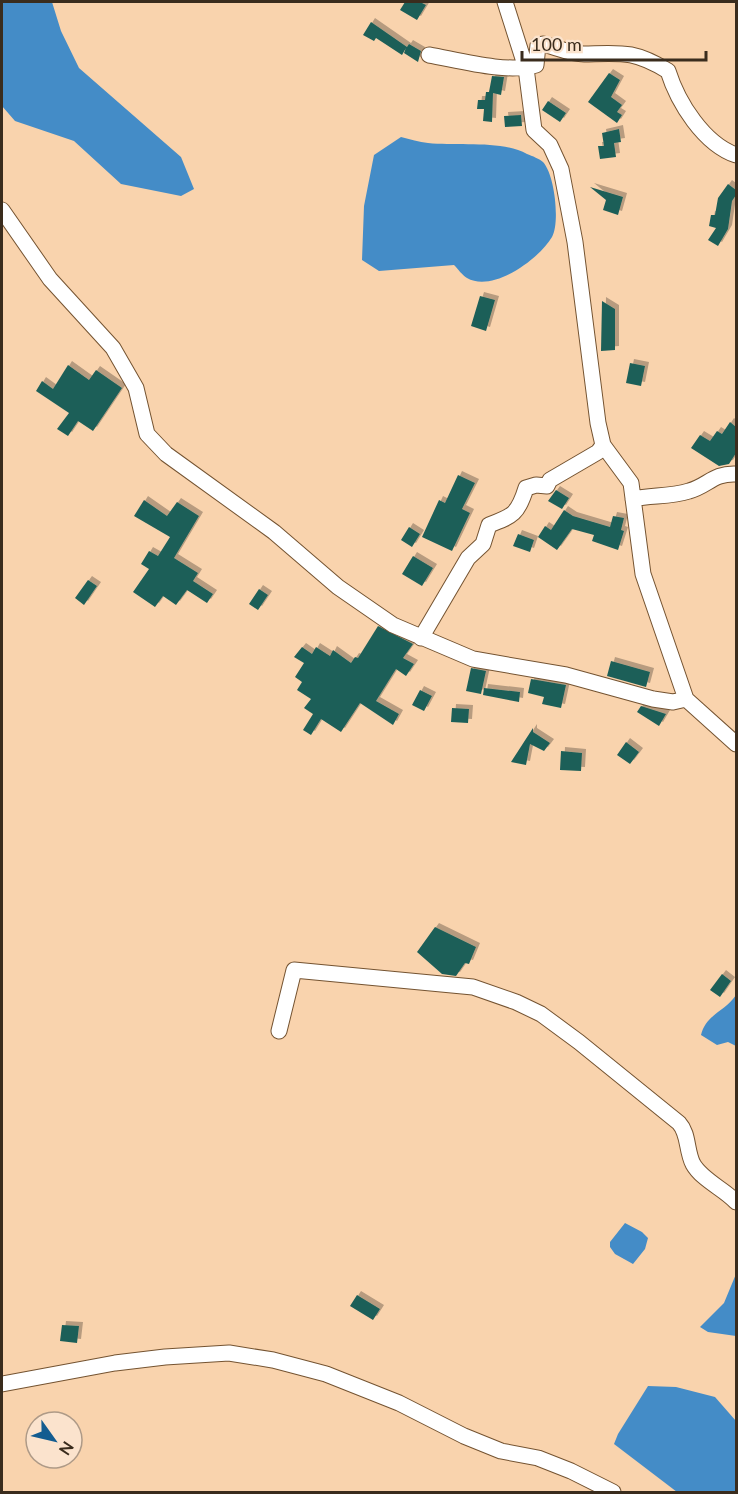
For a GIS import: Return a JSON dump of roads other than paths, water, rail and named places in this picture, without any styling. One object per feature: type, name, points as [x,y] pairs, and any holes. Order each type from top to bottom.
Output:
[{"type":"street","points":[[505,2],[526,68],[534,130],[550,145],[561,169],[575,242],[598,423],[603,445],[631,483],[644,574],[686,699],[736,744]]},
{"type":"street","points":[[429,55],[526,68],[536,65],[538,45],[543,44],[582,54],[602,51],[628,52],[668,71],[675,94],[691,118],[723,150],[736,155]]},
{"type":"street","points":[[2,210],[50,279],[113,348],[136,388],[147,434],[166,454],[274,532],[338,587],[393,625],[491,664],[566,675],[653,699],[673,702],[686,699]]},
{"type":"street","points":[[422,638],[468,558],[483,544],[489,525],[508,518],[520,509],[526,489],[536,485],[548,486],[550,480],[598,452],[603,445]]},
{"type":"street","points":[[633,499],[681,493],[693,490],[714,476],[736,474]]},
{"type":"street","points":[[279,1031],[294,970],[472,987],[516,1002],[541,1014],[579,1042],[679,1123],[684,1129],[688,1151],[694,1166],[736,1202]]},
{"type":"street","points":[[2,1384],[115,1363],[165,1357],[229,1353],[273,1360],[326,1374],[399,1403],[464,1436],[501,1451],[538,1458],[613,1492]]},
{"type":"water","points":[[2,2],[52,2],[61,31],[79,68],[181,157],[194,189],[181,196],[121,184],[74,141],[15,121],[2,106]]},
{"type":"water","points":[[401,137],[428,143],[505,147],[542,161],[551,177],[556,211],[552,237],[546,246],[526,264],[489,281],[467,278],[454,265],[379,271],[362,260],[364,206],[374,155]]},
{"type":"water","points":[[736,995],[736,1046],[728,1042],[717,1045],[701,1035],[707,1022]]},
{"type":"water","points":[[625,1223],[648,1238],[645,1249],[633,1264],[615,1254],[610,1247],[610,1242]]},
{"type":"water","points":[[736,1274],[736,1336],[708,1332],[700,1327],[724,1303]]},
{"type":"water","points":[[648,1386],[676,1387],[715,1397],[736,1421],[736,1492],[677,1492],[614,1444]]}]
